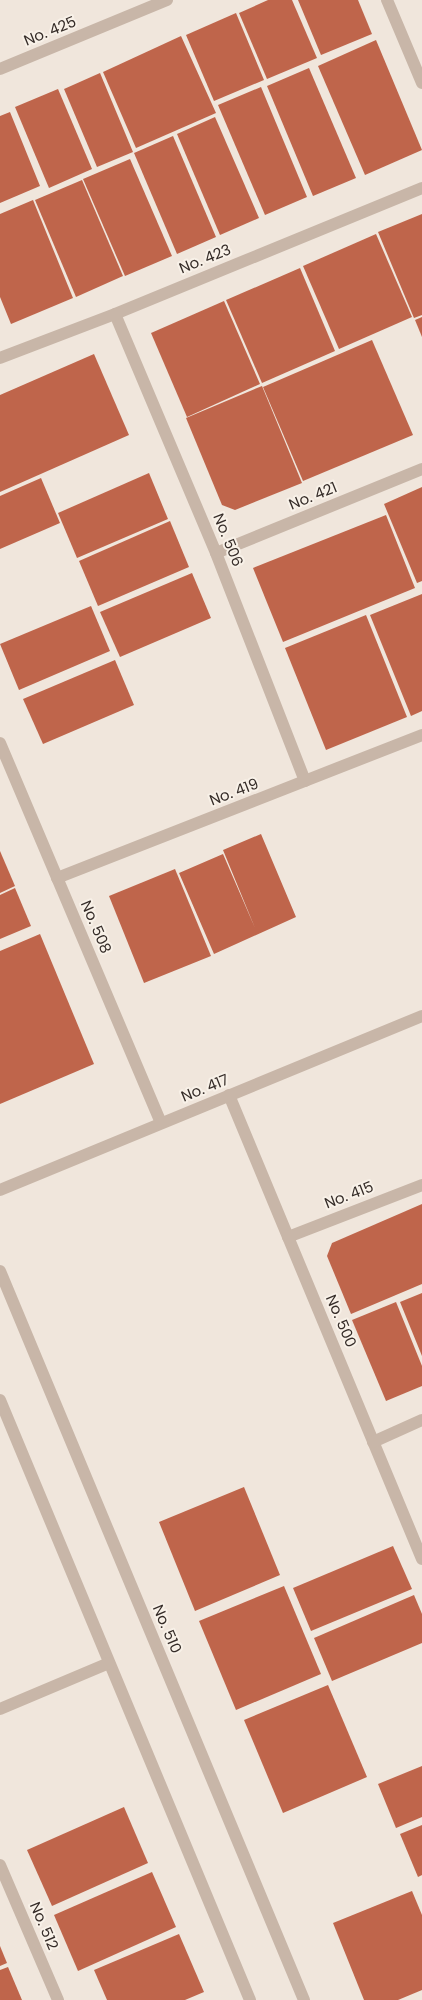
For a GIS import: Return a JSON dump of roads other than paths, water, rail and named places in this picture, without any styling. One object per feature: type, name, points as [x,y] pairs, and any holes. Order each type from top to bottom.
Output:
[{"type":"street","name":"No. 425","points":[[0,69],[167,0]]},
{"type":"street","points":[[387,0],[422,83]]},
{"type":"street","name":"No. 423","points":[[0,358],[115,314],[422,188]]},
{"type":"street","name":"No. 506","points":[[115,314],[216,553],[305,781]]},
{"type":"street","name":"No. 421","points":[[216,553],[422,469]]},
{"type":"street","name":"No. 419","points":[[57,878],[422,736]]},
{"type":"street","name":"No. 508","points":[[0,743],[161,1124]]},
{"type":"street","name":"No. 417","points":[[0,1190],[422,1016]]},
{"type":"street","name":"No. 500","points":[[229,1095],[422,1559]]},
{"type":"street","name":"No. 415","points":[[288,1237],[422,1185]]},
{"type":"street","name":"No. 510","points":[[0,1271],[304,2000]]},
{"type":"street","points":[[0,1400],[250,2000]]},
{"type":"street","points":[[373,1442],[422,1420]]},
{"type":"street","points":[[0,1709],[109,1663]]},
{"type":"street","name":"No. 512","points":[[0,1865],[58,2000]]}]
